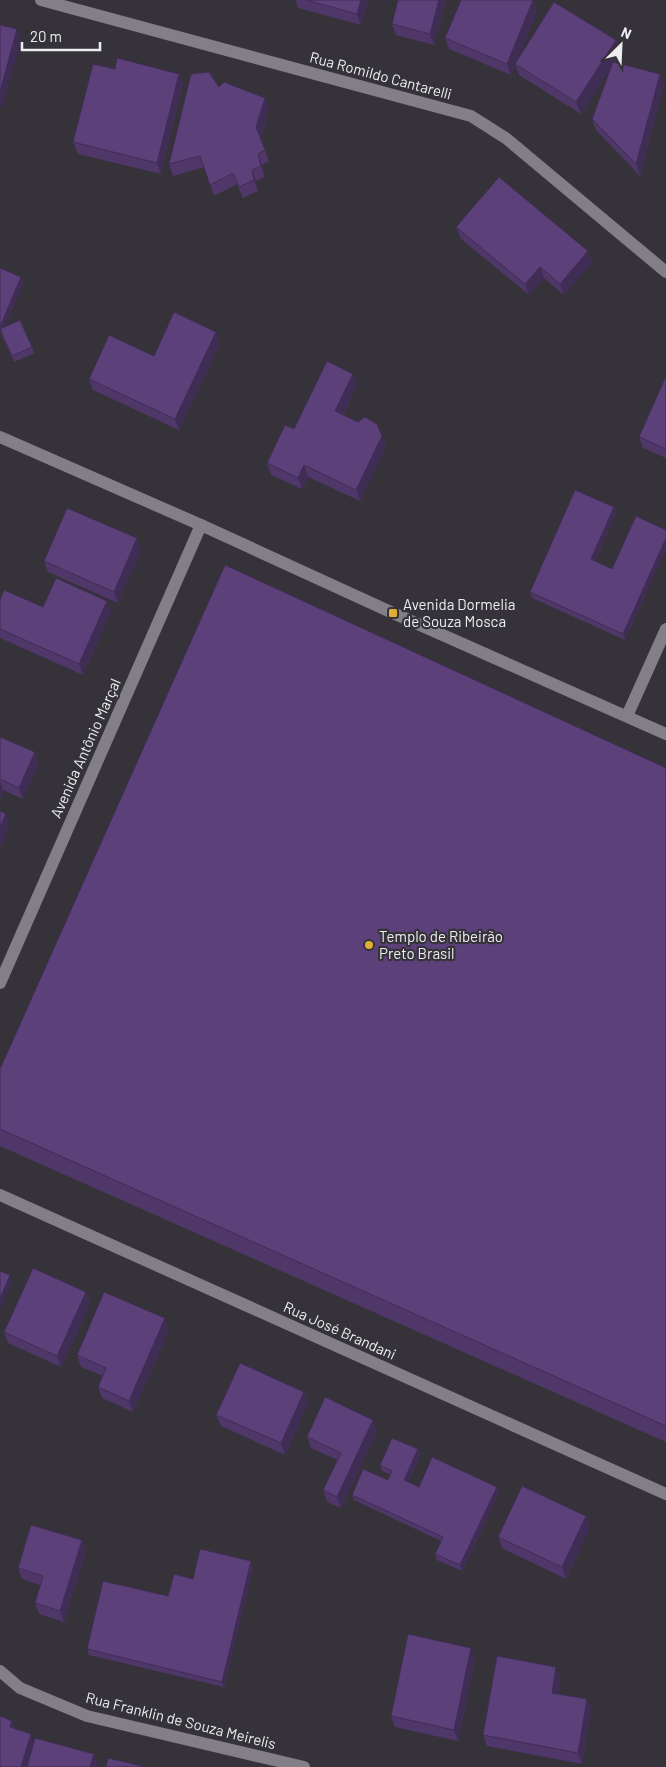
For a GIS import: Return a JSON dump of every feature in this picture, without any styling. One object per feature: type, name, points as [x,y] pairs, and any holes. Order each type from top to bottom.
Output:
[{"type":"street","name":"Rua Romildo Cantarelli","points":[[41,0],[60,2],[471,116],[507,140],[666,272]]},
{"type":"street","points":[[0,437],[666,734]]},
{"type":"street","name":"Avenida Antônio Marçal","points":[[0,983],[201,525]]},
{"type":"street","points":[[627,716],[666,629]]},
{"type":"street","name":"Rua José Brandani","points":[[0,1195],[666,1494]]},
{"type":"street","name":"Rua Franklin de Souza Meirelis","points":[[0,1671],[20,1688],[87,1716],[304,1767]]},
{"type":"building","points":[[306,0],[361,0],[357,14]]},
{"type":"building","points":[[398,0],[439,0],[430,34],[392,24]]},
{"type":"building","points":[[461,0],[533,0],[507,64],[445,38]]},
{"type":"building","points":[[554,2],[616,40],[576,102],[515,64]]},
{"type":"building","points":[[0,25],[17,29],[0,92]]},
{"type":"building","points":[[117,58],[179,74],[157,163],[73,142],[93,64],[115,69]]},
{"type":"building","points":[[613,62],[660,74],[636,164],[592,119]]},
{"type":"building","points":[[209,72],[219,87],[224,82],[265,98],[256,127],[265,150],[258,154],[261,166],[252,170],[254,180],[239,187],[233,173],[210,185],[200,156],[169,164],[191,74]]},
{"type":"building","points":[[499,177],[588,251],[560,284],[540,267],[525,284],[456,227]]},
{"type":"building","points":[[0,268],[21,277],[0,327]]},
{"type":"building","points":[[174,312],[216,332],[175,419],[89,379],[109,335],[154,356]]},
{"type":"building","points":[[20,320],[32,347],[12,356],[0,329]]},
{"type":"building","points":[[327,361],[353,374],[335,411],[358,422],[365,417],[377,424],[382,436],[356,490],[304,465],[298,478],[267,463],[285,425],[294,429]]},
{"type":"building","points":[[666,376],[666,449],[639,437]]},
{"type":"building","points":[[575,490],[614,507],[591,559],[612,569],[636,516],[666,530],[666,538],[623,634],[530,592]]},
{"type":"building","points":[[67,508],[137,538],[114,592],[44,561]]},
{"type":"building","name":"Templo de Ribeirão Preto Brasil","points":[[225,565],[666,768],[666,1426],[0,1129],[0,1069]]},
{"type":"building","points":[[56,578],[107,601],[79,664],[0,629],[0,600],[4,590],[43,607]]},
{"type":"building","points":[[0,737],[35,752],[19,788],[0,779]]},
{"type":"building","points":[[0,811],[6,814],[0,827]]},
{"type":"building","points":[[33,1268],[86,1292],[57,1356],[4,1332]]},
{"type":"building","points":[[0,1271],[10,1275],[0,1299]]},
{"type":"building","points":[[104,1292],[165,1318],[129,1401],[98,1387],[106,1368],[77,1355]]},
{"type":"building","points":[[240,1363],[304,1392],[281,1443],[216,1415]]},
{"type":"building","points":[[325,1397],[373,1420],[337,1497],[323,1490],[341,1453],[307,1437]]},
{"type":"building","points":[[392,1438],[418,1449],[404,1480],[419,1487],[432,1457],[497,1487],[460,1565],[435,1554],[443,1537],[352,1495],[363,1469],[388,1480],[392,1471],[380,1465]]},
{"type":"building","points":[[522,1486],[586,1516],[562,1567],[498,1537]]},
{"type":"building","points":[[31,1525],[82,1540],[60,1611],[35,1603],[43,1576],[18,1568]]},
{"type":"building","points":[[200,1549],[251,1561],[222,1682],[87,1649],[103,1581],[168,1596],[174,1574],[193,1579]]},
{"type":"building","points":[[408,1634],[471,1648],[454,1730],[391,1716]]},
{"type":"building","points":[[497,1656],[556,1667],[552,1693],[587,1699],[578,1753],[483,1735]]},
{"type":"building","points":[[0,1716],[12,1721],[10,1727],[31,1734],[21,1767],[0,1767]]},
{"type":"building","points":[[35,1738],[94,1754],[90,1767],[27,1767]]},
{"type":"building","points":[[108,1758],[146,1767],[106,1767]]},
{"type":"place","name":"Avenida Dormelia de Souza Mosca","points":[[393,613]]},
{"type":"place","name":"Templo de Ribeirão Preto Brasil","points":[[369,945]]}]
